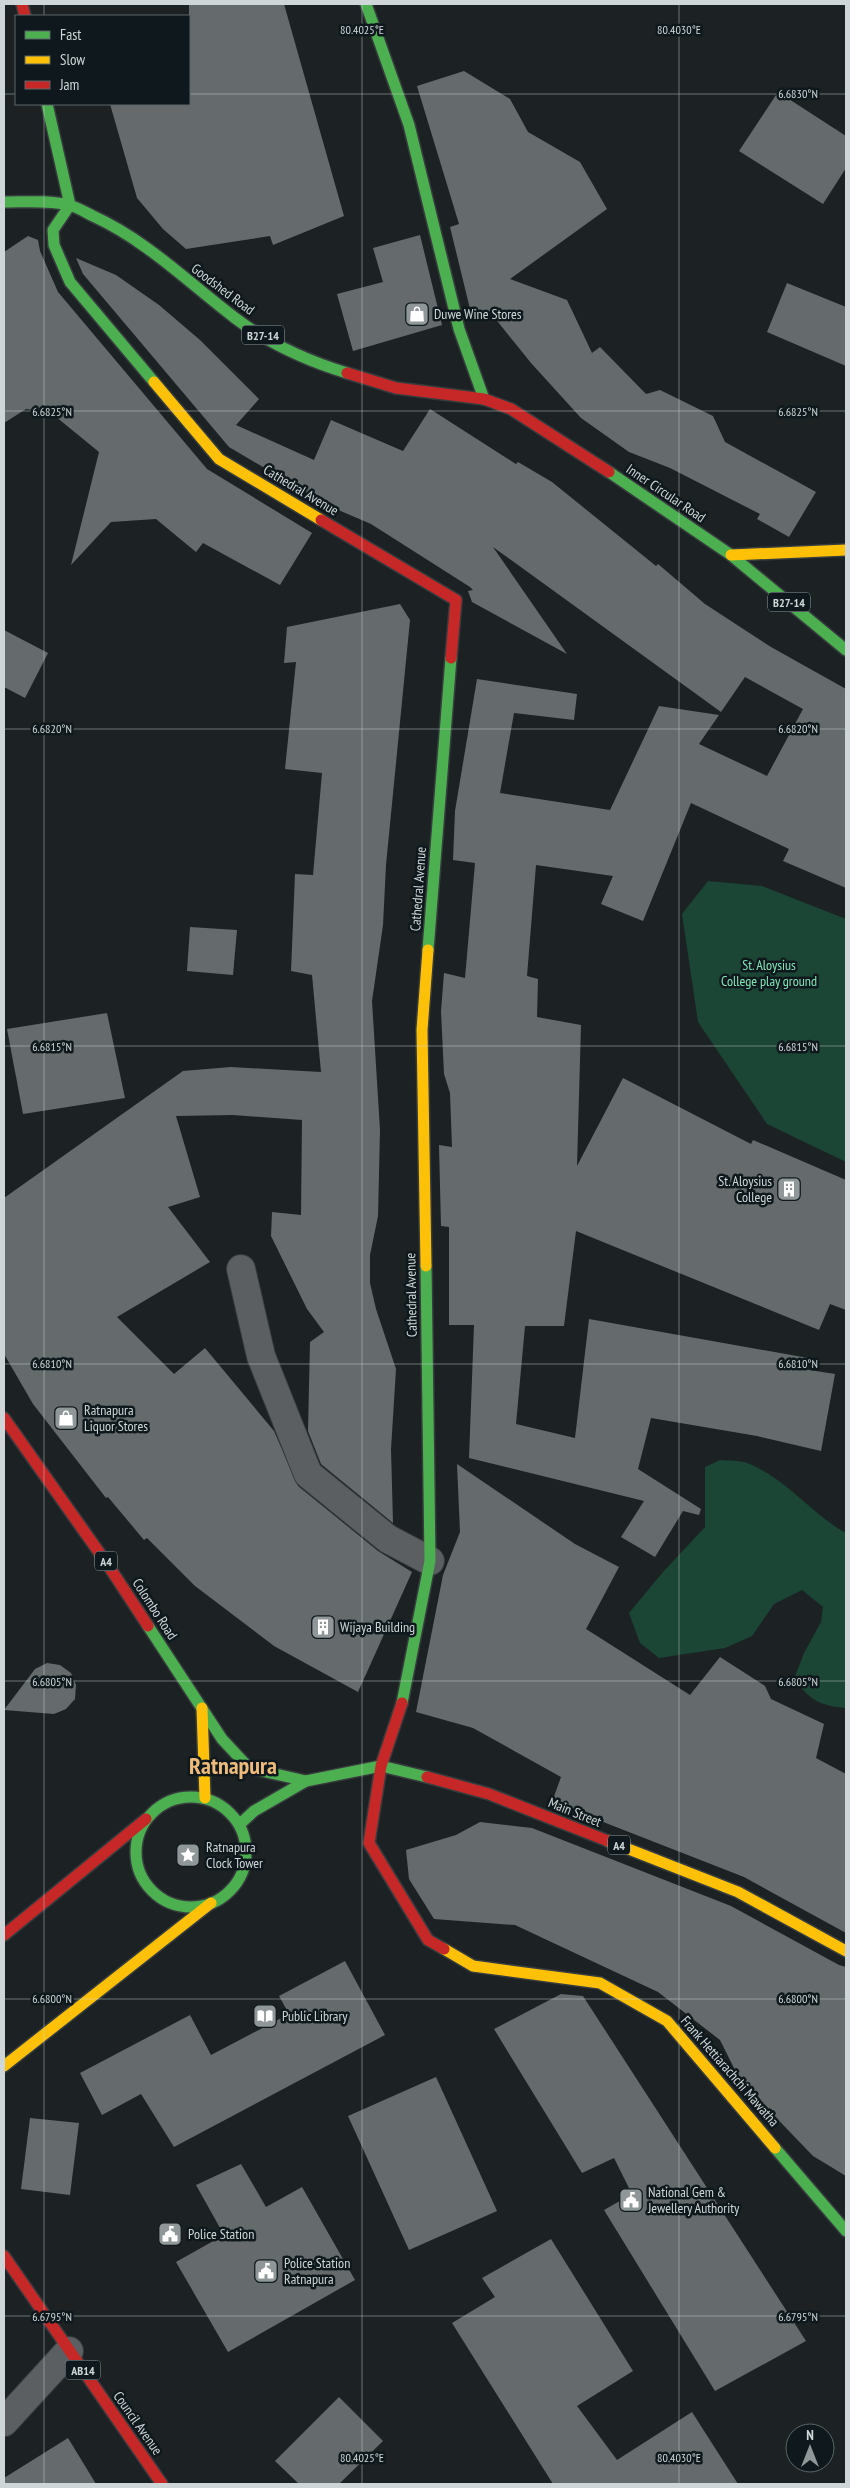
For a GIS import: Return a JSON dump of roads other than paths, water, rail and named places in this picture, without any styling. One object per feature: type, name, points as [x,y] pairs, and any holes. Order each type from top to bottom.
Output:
[{"type":"main road","points":[[366,4],[409,125],[459,329],[484,399]]},
{"type":"main road","points":[[47,105],[70,206]]},
{"type":"main road","name":"B27-14","points":[[4,202],[36,201],[70,206]]},
{"type":"main road","name":"Goodshed Road","points":[[70,206],[98,218],[129,235],[237,320],[288,350],[322,365],[396,388],[484,399]]},
{"type":"main road","name":"Cathedral Avenue","points":[[70,206],[53,230],[54,246],[70,282],[219,460],[456,600],[422,1030],[430,1561],[401,1709],[381,1766]]},
{"type":"main road","name":"Inner Circular Road","points":[[484,399],[511,409],[545,429],[731,555]]},
{"type":"main road","points":[[731,555],[846,550]]},
{"type":"main road","name":"B27-14","points":[[731,555],[846,650]]},
{"type":"main road","name":"Colombo Road","points":[[4,1418],[108,1564],[222,1738],[249,1768],[306,1781]]},
{"type":"main road","points":[[202,1708],[205,1798]]},
{"type":"main road","name":"Main Street","points":[[306,1781],[381,1766],[489,1794],[738,1892],[846,1951]]},
{"type":"main road","name":"Frank Hettiarachchi Mawatha","points":[[381,1766],[369,1843],[428,1940],[473,1966],[600,1983],[667,2021],[846,2231]]},
{"type":"main road","points":[[240,1824],[254,1811],[306,1781]]},
{"type":"main road","points":[[4,1934],[147,1818],[158,1806],[189,1796],[205,1798],[219,1803],[240,1824],[247,1855],[244,1871],[236,1885],[4,2066]]},
{"type":"main road","points":[[147,1818],[138,1834],[136,1851],[138,1869],[146,1885],[159,1897],[176,1905],[193,1907],[211,1903]]},
{"type":"main road","name":"Council Avenue","points":[[4,2256],[162,2484]]},
{"type":"street","points":[[241,1269],[261,1356],[308,1474],[388,1539],[430,1561]]},
{"type":"street","points":[[4,2422],[69,2351]]},
{"type":"place","name":"Duwe Wine Stores","points":[[417,314]]},
{"type":"place","name":"St. Aloysius College","points":[[789,1189]]},
{"type":"place","name":"Ratnapura Liquor Stores","points":[[66,1418]]},
{"type":"place","name":"Wijaya Building","points":[[323,1627]]},
{"type":"place","name":"Ratnapura Clock Tower","points":[[188,1855]]},
{"type":"place","name":"Public Library","points":[[265,2016]]},
{"type":"place","name":"National Gem & Jewellery Authority","points":[[631,2200]]},
{"type":"place","name":"Police Station","points":[[170,2234]]},
{"type":"place","name":"Police Station Ratnapura","points":[[266,2271]]},
{"type":"district","name":"Ratnapura","points":[[233,1765]]},
{"type":"park label","name":"St. Aloysius College play ground","points":[[769,974]]}]
